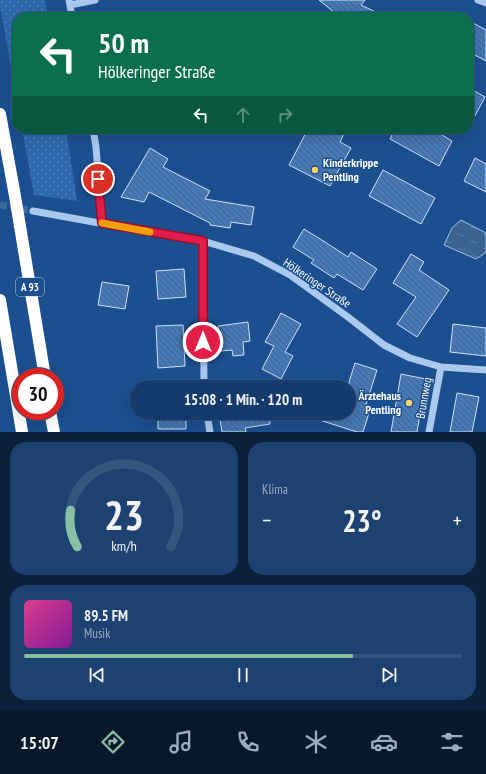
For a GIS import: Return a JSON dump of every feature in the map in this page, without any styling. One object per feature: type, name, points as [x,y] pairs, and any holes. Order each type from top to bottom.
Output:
[{"type":"highway","name":"A 93","points":[[0,114],[44,368]]},
{"type":"highway","name":"A 93","points":[[0,300],[22,432]]},
{"type":"highway","points":[[52,420],[54,432]]},
{"type":"street","points":[[69,3],[95,0]]},
{"type":"street","points":[[478,0],[486,3]]},
{"type":"street","points":[[93,134],[102,223]]},
{"type":"street","name":"Hölkeringer Straße","points":[[33,211],[203,241],[254,256],[290,275],[348,317],[384,346],[410,358],[440,367],[486,370]]},
{"type":"street","points":[[203,241],[204,380]]},
{"type":"street","name":"Brunnweg","points":[[429,432],[440,367]]},
{"type":"street","points":[[208,420],[210,432]]},
{"type":"shaded area","points":[[0,0],[45,0],[47,12],[12,12],[12,73]]},
{"type":"shaded area","points":[[23,134],[67,134],[77,201],[34,195]]},
{"type":"water","points":[[461,220],[486,233],[485,253],[476,259],[444,245],[452,228]]},
{"type":"building","points":[[319,0],[365,0],[361,5],[376,12],[334,12]]},
{"type":"building","points":[[474,24],[486,30],[486,61],[474,55]]},
{"type":"building","points":[[474,91],[485,97],[474,118]]},
{"type":"building","points":[[305,134],[344,134],[340,142],[351,148],[330,186],[289,165]]},
{"type":"building","points":[[392,134],[440,134],[452,141],[439,166],[390,139]]},
{"type":"building","points":[[150,148],[168,159],[163,167],[210,191],[205,199],[254,207],[251,225],[231,222],[230,228],[210,225],[210,223],[149,192],[144,202],[121,197]]},
{"type":"building","points":[[475,158],[486,164],[486,192],[464,181]]},
{"type":"building","points":[[383,170],[435,198],[421,224],[369,196]]},
{"type":"building","points":[[304,229],[348,257],[351,252],[377,269],[363,290],[337,274],[334,278],[311,263],[314,260],[293,247]]},
{"type":"building","points":[[411,254],[424,262],[419,270],[449,290],[417,337],[397,324],[416,297],[393,283]]},
{"type":"building","points":[[184,269],[186,297],[158,299],[156,271]]},
{"type":"building","points":[[102,282],[129,286],[125,309],[98,305]]},
{"type":"building","points":[[281,313],[301,324],[285,352],[293,356],[281,379],[262,369],[274,346],[265,342]]},
{"type":"building","points":[[248,322],[250,341],[243,342],[244,355],[233,356],[232,350],[221,351],[218,326]]},
{"type":"building","points":[[453,324],[486,328],[486,356],[450,352]]},
{"type":"building","points":[[183,325],[185,366],[158,368],[156,326]]},
{"type":"building","points":[[355,363],[377,370],[364,411],[369,413],[363,432],[357,432],[320,420],[356,420],[356,380],[350,380]]},
{"type":"building","name":"Ärztehaus Pentling","points":[[401,374],[426,379],[417,432],[391,432]]},
{"type":"building","points":[[457,393],[479,397],[472,432],[450,432]]},
{"type":"building","points":[[158,420],[186,420],[186,429],[158,429]]},
{"type":"building","points":[[220,420],[270,420],[270,424],[245,428],[246,432],[222,432]]},
{"type":"tunnel","points":[[0,205],[33,211]]},
{"type":"slow traffic","points":[[102,223],[150,232]]},
{"type":"place","name":"Kinderkrippe Pentling","points":[[315,170]]},
{"type":"place","name":"Ärztehaus Pentling","points":[[409,403]]},
{"type":"route","points":[[98,179],[102,223],[203,241],[203,342]]}]
